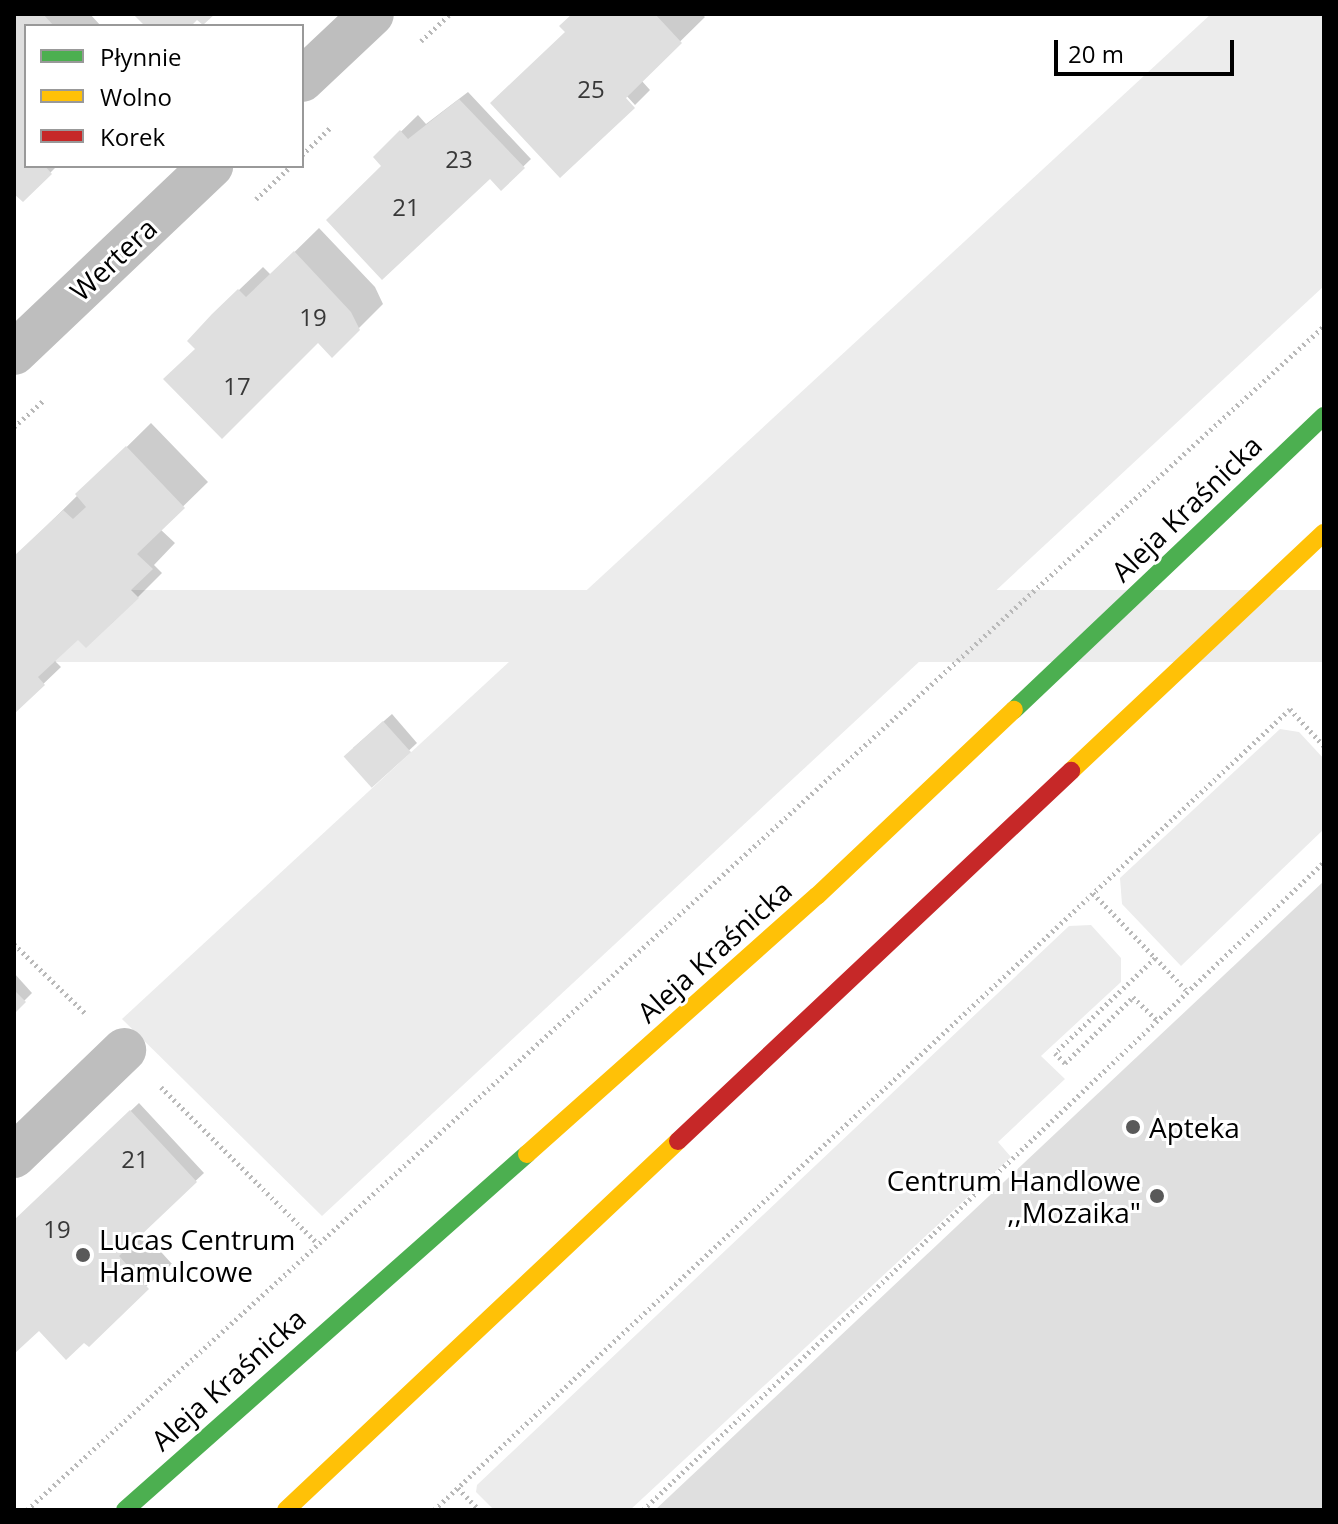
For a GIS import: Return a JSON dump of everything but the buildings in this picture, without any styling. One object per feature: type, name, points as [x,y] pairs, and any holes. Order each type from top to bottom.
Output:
[{"type":"main road","name":"Aleja Kraśnicka","points":[[125,1510],[817,896],[1324,416]]},
{"type":"main road","points":[[286,1510],[1324,533]]},
{"type":"street","points":[[304,78],[372,14]]},
{"type":"street","name":"Wertera","points":[[14,353],[209,168]]},
{"type":"street","points":[[14,1156],[124,1050]]},
{"type":"path","points":[[27,1510],[316,1242],[1324,326]]},
{"type":"path","points":[[434,1510],[1290,709],[1324,746]]},
{"type":"path","points":[[643,1510],[1324,862]]},
{"type":"path","points":[[1093,893],[1188,992]]},
{"type":"path","points":[[14,944],[316,1242]]},
{"type":"path","points":[[1155,958],[1055,1053],[1065,1063],[1133,997],[1157,1020]]},
{"type":"path","points":[[457,1487],[479,1510]]},
{"type":"shaded area","points":[[1211,14],[1324,14],[1324,286],[322,1216],[122,1019]]},
{"type":"shaded area","points":[[14,590],[1324,590],[1324,662],[14,662]]},
{"type":"shaded area","points":[[1280,729],[1299,732],[1324,759],[1324,829],[1181,966],[1122,904],[1120,878]]},
{"type":"shaded area","points":[[1091,925],[1121,958],[1121,982],[1041,1056],[1065,1079],[998,1142],[1011,1157],[630,1510],[494,1510],[476,1492],[477,1485],[1069,926]]},
{"type":"traffic: fast","points":[[1014,710],[1324,416]]},
{"type":"traffic: fast","points":[[125,1510],[527,1154]]},
{"type":"traffic: slow","points":[[1071,771],[1324,533]]},
{"type":"traffic: slow","points":[[527,1154],[817,896],[1014,710]]},
{"type":"traffic: slow","points":[[286,1510],[678,1141]]},
{"type":"traffic: jam","points":[[678,1141],[1071,771]]},
{"type":"place","name":"Apteka","points":[[1133,1127]]},
{"type":"place","name":"Centrum Handlowe ,,Mozaika\"","points":[[1157,1196]]},
{"type":"place","name":"Lucas Centrum Hamulcowe","points":[[83,1255]]}]
